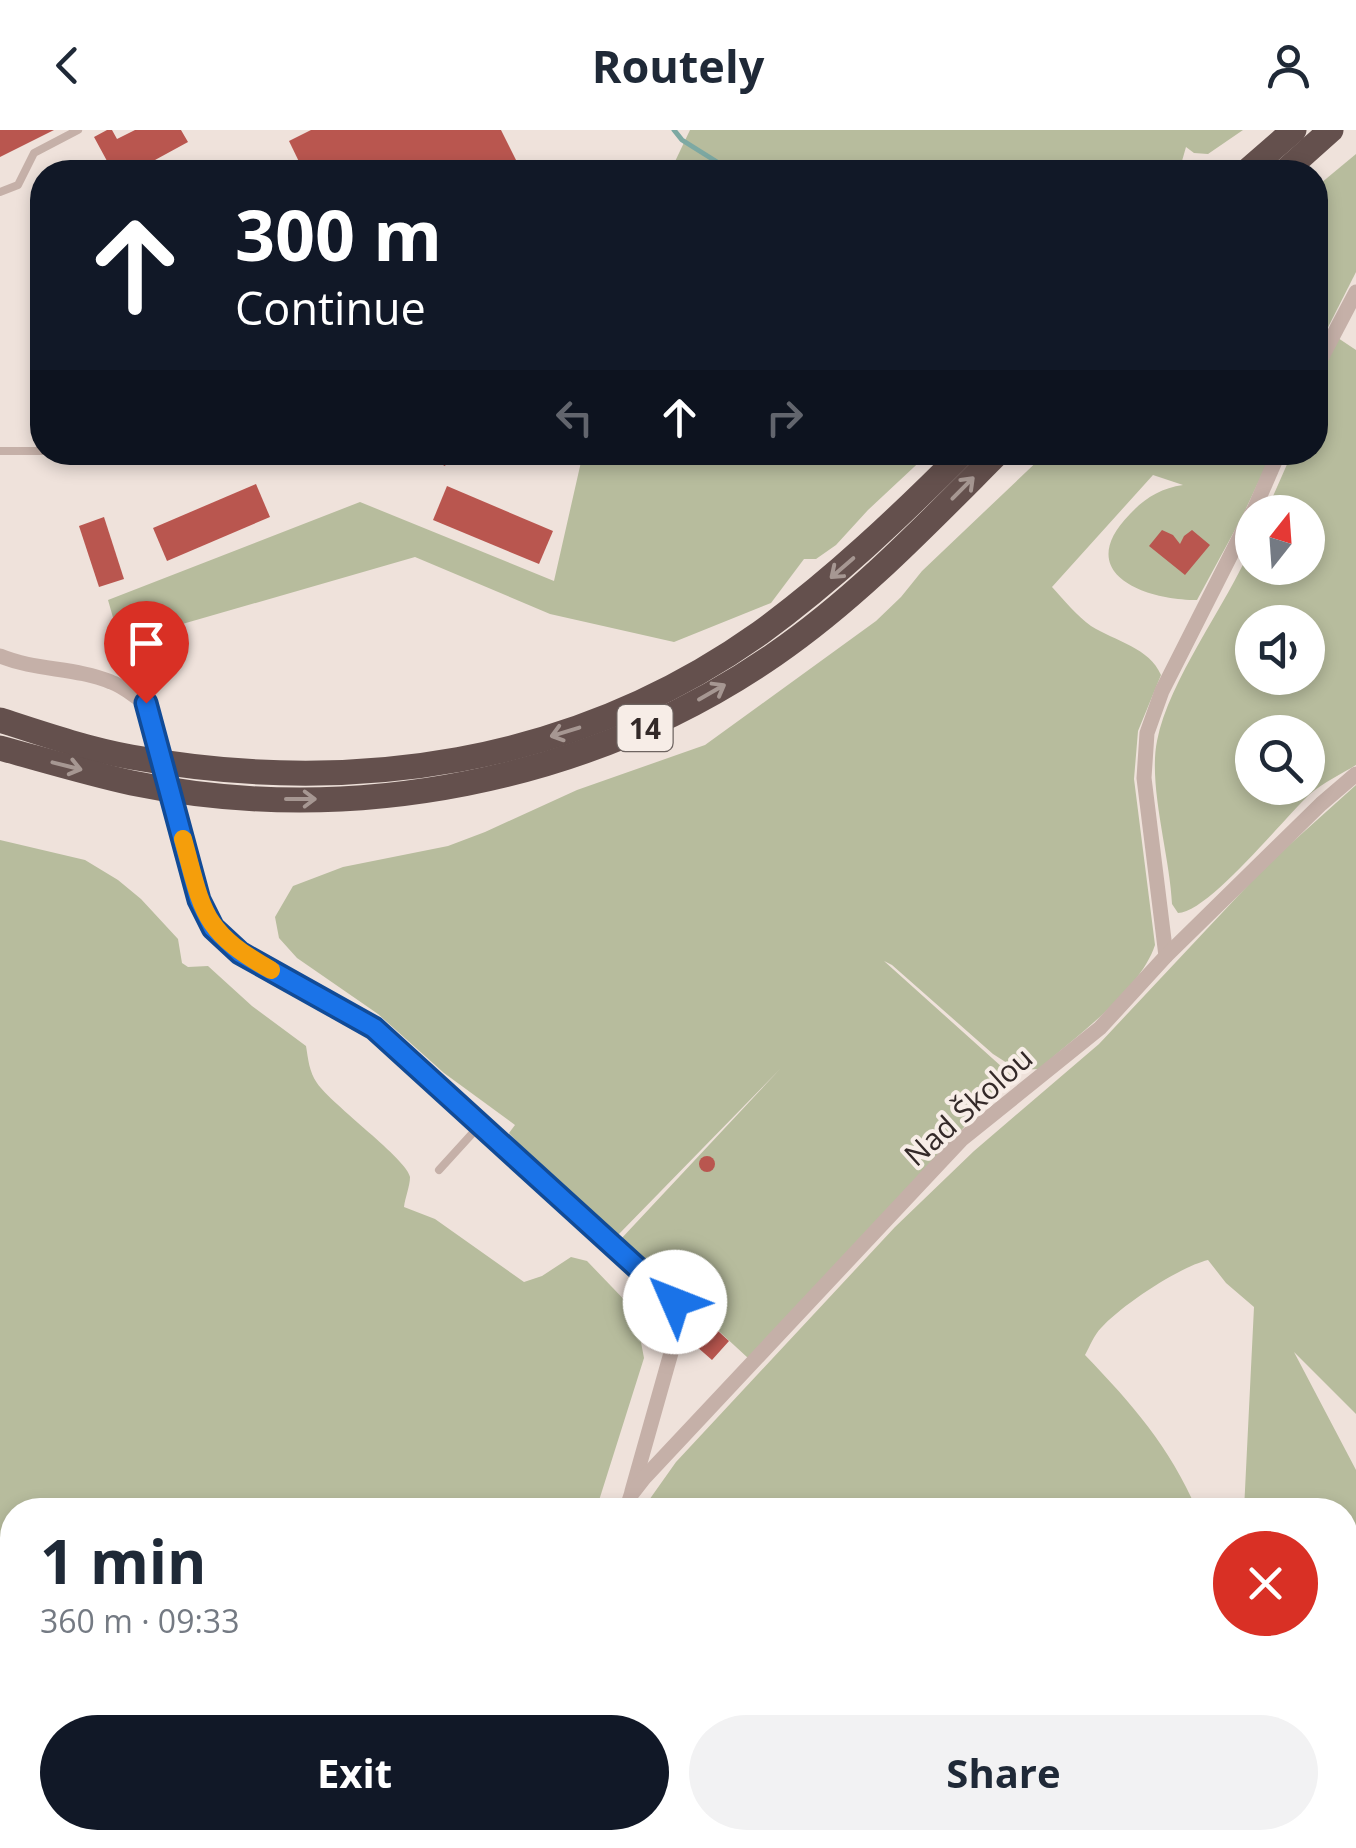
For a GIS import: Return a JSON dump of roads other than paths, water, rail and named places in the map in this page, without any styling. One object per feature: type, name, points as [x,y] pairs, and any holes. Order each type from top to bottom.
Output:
[{"type":"highway","points":[[1260,160],[1294,130]]},
{"type":"highway","points":[[1298,160],[1332,130]]},
{"type":"highway","name":"14","points":[[0,720],[129,756],[199,767],[300,774],[396,770],[478,757],[598,722],[691,676],[816,591],[951,465]]},
{"type":"highway","name":"14","points":[[0,748],[134,783],[279,799],[411,794],[482,781],[567,758],[636,733],[775,654],[846,599],[986,465]]},
{"type":"street","points":[[1328,345],[1356,292]]},
{"type":"street","points":[[1261,495],[1273,465]]},
{"type":"street","points":[[1166,956],[1144,778],[1147,734],[1162,691],[1235,548]]},
{"type":"street","name":"Nad Školou","points":[[0,656],[30,667],[112,682],[146,703],[199,900],[213,928],[240,953],[374,1028],[663,1288],[682,1314],[629,1498]]},
{"type":"street","name":"Nad Školou","points":[[632,1498],[962,1140],[1100,1028],[1166,956],[1320,804],[1356,774]]},
{"type":"lane","points":[[30,160],[34,153],[78,130]]},
{"type":"lane","points":[[0,192],[18,185],[30,161]]},
{"type":"lane","points":[[0,451],[30,452]]},
{"type":"lane","points":[[439,1170],[480,1125]]},
{"type":"waterway","points":[[674,130],[682,140],[714,160]]}]
